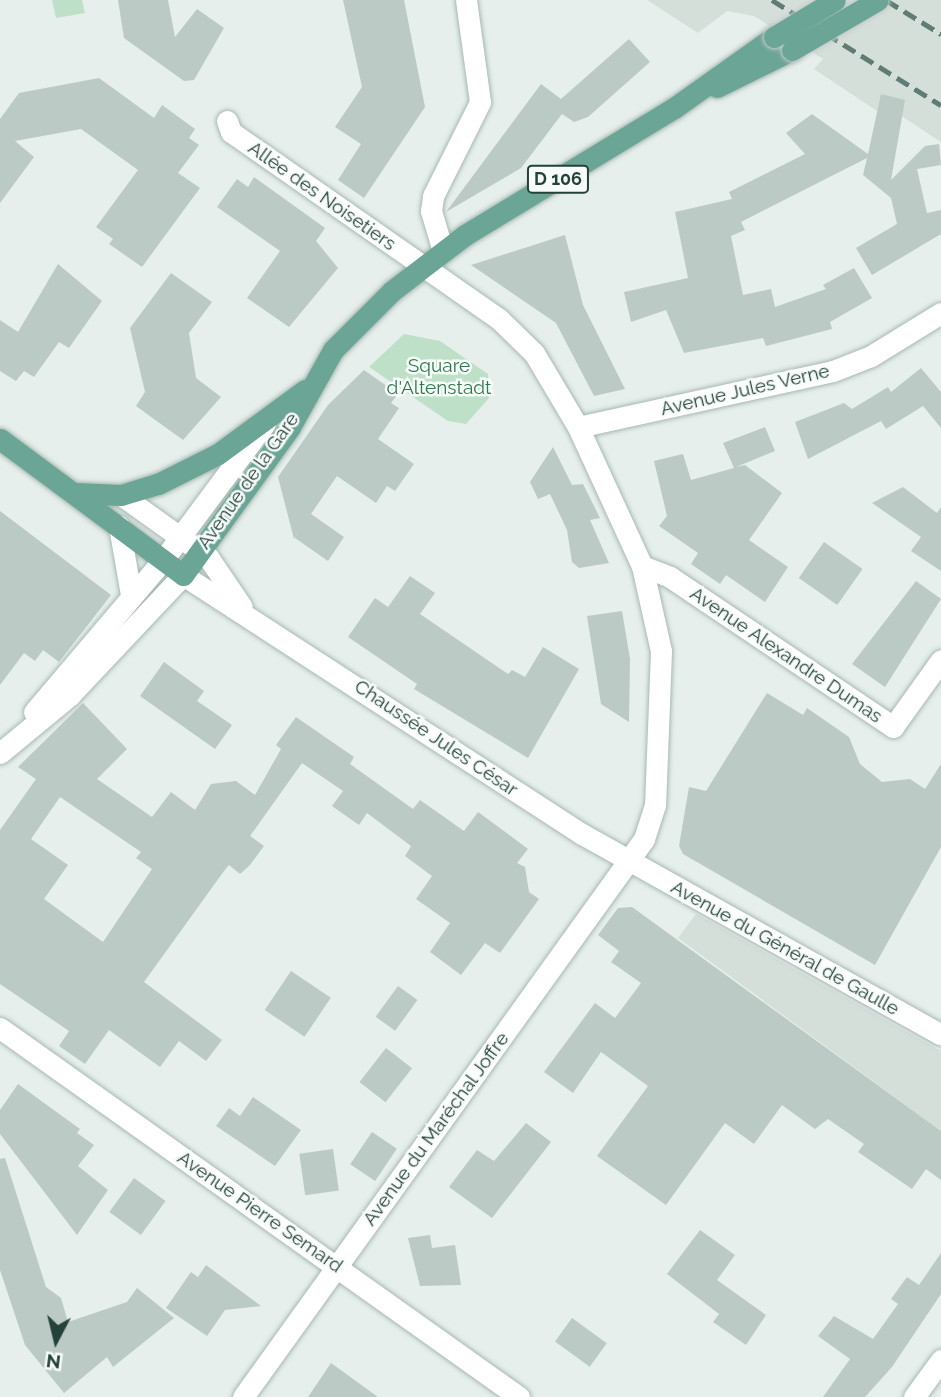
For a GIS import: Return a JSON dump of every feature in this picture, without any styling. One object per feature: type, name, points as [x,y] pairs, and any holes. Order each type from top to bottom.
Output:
[{"type":"main road","name":"D 106","points":[[424,266],[443,251],[674,108],[774,37],[835,0]]},
{"type":"main road","name":"D 106","points":[[674,108],[792,50],[878,0]]},
{"type":"main road","name":"Avenue de la Gare","points":[[183,575],[290,426],[310,386],[333,350],[424,266]]},
{"type":"main road","name":"Avenue de la Gare","points":[[121,495],[187,470],[266,421],[310,386]]},
{"type":"main road","name":"Chaussée Jules César","points":[[0,439],[183,575]]},
{"type":"main road","points":[[75,493],[121,495]]},
{"type":"street","points":[[443,251],[431,212],[433,196],[480,102],[466,0]]},
{"type":"street","name":"Allée des Noisetiers","points":[[227,121],[231,132],[499,319],[534,353],[578,427],[642,566]]},
{"type":"street","name":"Avenue Jules Verne","points":[[578,427],[833,371],[871,356],[941,313]]},
{"type":"street","name":"Avenue de la Gare","points":[[163,560],[266,421]]},
{"type":"street","name":"Chaussée Jules César","points":[[121,495],[200,551],[246,612]]},
{"type":"street","points":[[118,526],[131,595]]},
{"type":"street","name":"D 106","points":[[0,753],[163,560]]},
{"type":"street","name":"Avenue Alexandre Dumas","points":[[642,566],[670,577],[892,727],[941,660]]},
{"type":"street","name":"Avenue du Maréchal Joffre","points":[[243,1397],[628,861],[655,805],[662,730],[662,651],[642,566]]},
{"type":"street","name":"Chaussée Jules César","points":[[183,575],[246,612],[628,861]]},
{"type":"street","name":"D 106","points":[[0,753],[69,695],[183,575]]},
{"type":"street","name":"Avenue du Général de Gaulle","points":[[628,861],[941,1035]]},
{"type":"street","name":"Avenue Pierre Semard","points":[[0,1028],[519,1397]]},
{"type":"street","points":[[914,1397],[941,1360]]},
{"type":"shaded area","points":[[647,0],[941,0],[941,142],[903,117],[877,111],[814,69],[823,59],[754,16],[727,11],[698,33]]},
{"type":"shaded area","points":[[696,914],[941,1051],[941,1131],[678,938]]},
{"type":"green space","points":[[52,0],[82,0],[85,13],[56,18]]},
{"type":"green space","name":"Square d'Altenstadt","points":[[404,334],[440,341],[488,374],[489,398],[466,424],[448,421],[369,367]]},
{"type":"building","points":[[118,0],[168,0],[175,37],[197,9],[224,28],[194,80],[184,81],[124,38]]},
{"type":"building","points":[[343,0],[404,0],[425,107],[364,198],[338,180],[361,144],[335,127],[362,87]]},
{"type":"building","points":[[629,39],[650,62],[588,117],[574,122],[562,114],[521,168],[446,212],[541,84],[561,99]]},
{"type":"building","points":[[99,78],[154,118],[162,105],[195,129],[189,138],[199,145],[178,173],[200,188],[142,267],[109,244],[113,239],[96,227],[138,170],[81,129],[15,141],[34,157],[0,203],[0,119],[19,93]]},
{"type":"building","points":[[881,94],[905,100],[891,180],[925,146],[939,144],[941,165],[917,169],[927,213],[941,210],[941,234],[872,275],[856,248],[897,224],[891,198],[863,175],[867,158],[741,222],[745,230],[731,236],[743,295],[771,289],[775,307],[826,289],[823,285],[854,268],[872,298],[830,322],[832,329],[766,346],[763,338],[684,353],[666,310],[631,322],[624,292],[688,278],[675,212],[732,199],[729,192],[805,154],[786,133],[812,114],[868,154]]},
{"type":"building","points":[[254,177],[325,228],[316,241],[338,268],[289,327],[247,298],[280,251],[217,207],[237,179],[248,187]]},
{"type":"building","points":[[565,235],[583,305],[625,389],[594,396],[556,323],[471,265]]},
{"type":"building","points":[[58,264],[102,301],[69,348],[59,342],[34,377],[24,371],[16,381],[0,371],[0,320],[18,332]]},
{"type":"building","points":[[171,273],[212,302],[189,333],[196,378],[221,397],[183,440],[136,406],[145,392],[130,328]]},
{"type":"building","points":[[921,368],[941,392],[941,428],[923,406],[886,429],[881,421],[808,459],[795,422],[844,403],[852,409],[888,387],[891,392]]},
{"type":"building","points":[[364,370],[398,394],[391,403],[399,408],[378,439],[414,464],[395,491],[387,486],[376,503],[337,476],[311,514],[344,537],[328,561],[295,538],[300,530],[294,539],[278,477],[328,405]]},
{"type":"building","points":[[765,427],[775,451],[736,467],[745,465],[782,493],[749,540],[788,567],[765,602],[726,575],[720,584],[691,564],[698,553],[659,526],[667,516],[654,461],[683,454],[691,480],[734,468],[723,443]]},
{"type":"building","points":[[553,447],[572,485],[583,484],[600,518],[590,520],[609,563],[579,568],[572,562],[567,530],[550,494],[538,499],[530,482]]},
{"type":"building","points":[[903,487],[937,513],[941,507],[941,571],[911,551],[921,537],[872,503]]},
{"type":"building","points":[[0,511],[111,595],[59,662],[43,650],[35,661],[24,653],[0,685]]},
{"type":"building","points":[[824,542],[863,569],[837,605],[799,578]]},
{"type":"building","points":[[410,576],[435,593],[420,614],[508,674],[512,670],[525,677],[543,647],[579,669],[528,758],[414,689],[417,684],[348,637],[375,598],[388,607]]},
{"type":"building","points":[[916,581],[941,599],[885,687],[852,664]]},
{"type":"building","points":[[622,611],[630,659],[629,722],[601,704],[587,616]]},
{"type":"building","points":[[164,662],[204,691],[197,701],[232,725],[215,749],[140,696]]},
{"type":"building","points":[[767,693],[803,715],[807,708],[849,737],[860,764],[882,782],[910,779],[925,789],[941,764],[941,847],[875,965],[683,854],[679,846],[689,787],[706,791]]},
{"type":"building","points":[[83,703],[127,749],[97,779],[152,817],[171,792],[195,810],[211,784],[236,781],[255,795],[281,749],[276,745],[296,717],[354,757],[350,764],[413,809],[420,800],[464,831],[478,812],[508,834],[528,849],[517,863],[525,867],[529,892],[539,899],[500,953],[485,943],[461,975],[430,952],[450,923],[416,899],[432,876],[405,856],[411,846],[367,813],[359,825],[332,806],[343,791],[302,763],[250,836],[264,846],[240,874],[229,865],[144,982],[222,1040],[206,1061],[179,1041],[160,1067],[109,1030],[85,1064],[59,1046],[69,1031],[0,984],[0,830],[36,779],[18,767]],"holes":[[[60,797],[141,852],[136,858],[152,869],[103,942],[44,899],[68,865],[31,839]]]},
{"type":"building","points":[[632,907],[941,1131],[941,1180],[926,1169],[912,1189],[858,1152],[864,1144],[828,1119],[815,1129],[782,1105],[754,1144],[725,1123],[666,1205],[597,1156],[648,1086],[601,1052],[573,1093],[544,1072],[595,1003],[615,1018],[641,983],[611,962],[619,951],[598,935],[618,908]]},
{"type":"building","points":[[291,971],[331,998],[305,1037],[265,1010]]},
{"type":"building","points":[[398,986],[417,1000],[395,1031],[376,1017]]},
{"type":"building","points":[[386,1048],[412,1068],[386,1102],[360,1082]]},
{"type":"building","points":[[18,1084],[80,1129],[77,1133],[94,1145],[78,1166],[108,1190],[77,1235],[0,1134],[0,1110]]},
{"type":"building","points":[[253,1097],[301,1130],[275,1166],[216,1126],[229,1108],[240,1116]]},
{"type":"building","points":[[526,1123],[551,1142],[492,1218],[449,1187],[477,1150],[494,1161]]},
{"type":"building","points":[[372,1132],[397,1149],[375,1181],[350,1164]]},
{"type":"building","points":[[333,1149],[339,1191],[305,1195],[299,1154]]},
{"type":"building","points":[[5,1158],[46,1287],[61,1298],[68,1322],[127,1302],[137,1288],[174,1318],[113,1367],[107,1357],[64,1393],[25,1345],[0,1270],[0,1159]]},
{"type":"building","points":[[134,1178],[166,1201],[141,1235],[109,1212]]},
{"type":"building","points":[[700,1230],[735,1255],[717,1280],[766,1315],[746,1345],[713,1322],[719,1314],[667,1274]]},
{"type":"building","points":[[430,1235],[432,1248],[455,1245],[461,1285],[420,1286],[408,1238]]},
{"type":"building","points":[[941,1253],[941,1294],[892,1367],[865,1397],[823,1397],[850,1359],[818,1336],[834,1316],[873,1339],[898,1304],[891,1299],[907,1277],[919,1285]]},
{"type":"building","points":[[206,1265],[261,1306],[225,1310],[207,1336],[166,1308],[191,1272],[198,1277]]},
{"type":"building","points":[[572,1318],[607,1343],[590,1367],[555,1341]]},
{"type":"building","points":[[331,1363],[378,1397],[308,1397]]},
{"type":"railway","points":[[772,0],[941,105]]},
{"type":"railway","points":[[886,0],[941,34]]}]
